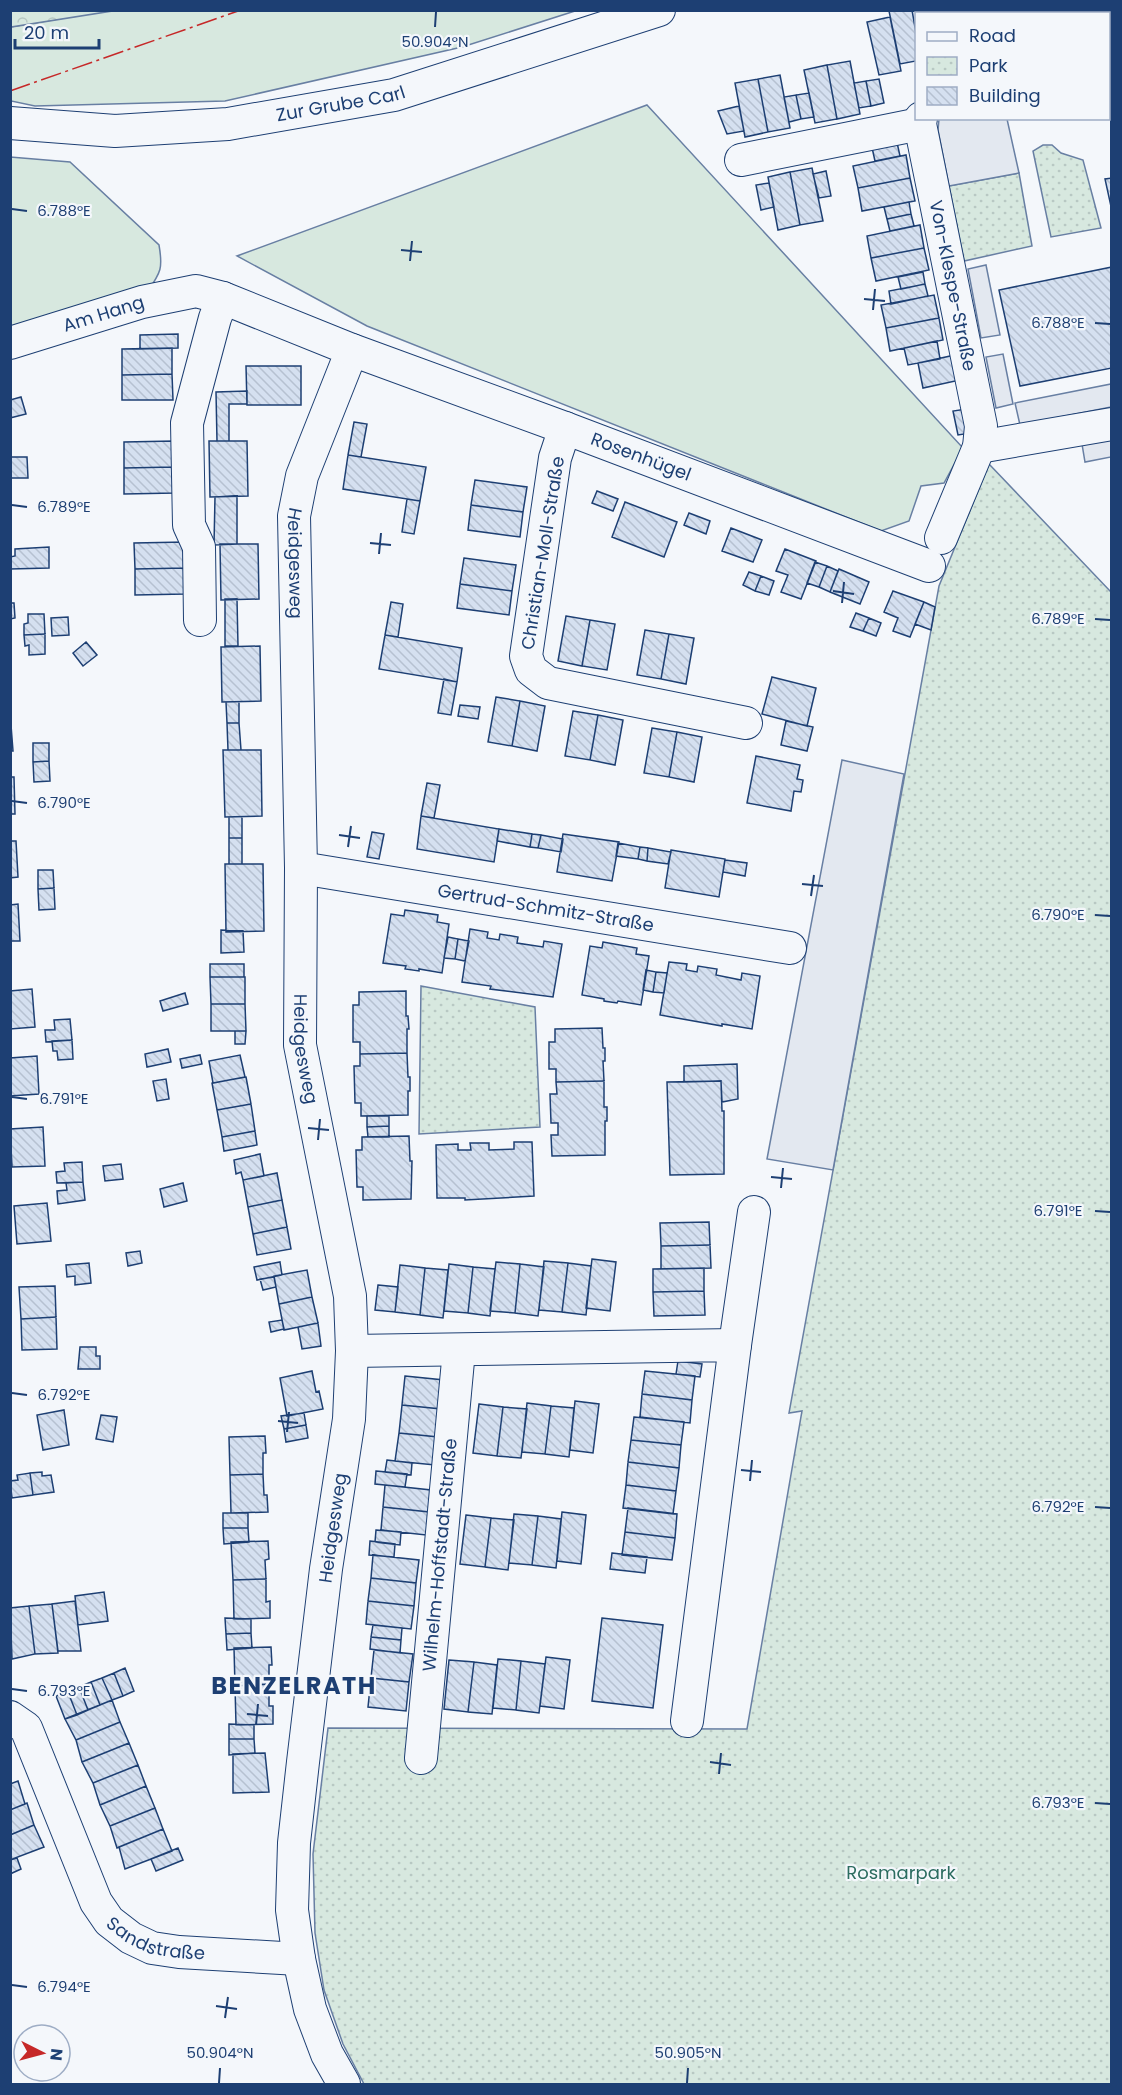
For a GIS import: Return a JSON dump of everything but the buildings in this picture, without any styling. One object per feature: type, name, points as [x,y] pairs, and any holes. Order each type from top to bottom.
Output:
[{"type":"street","name":"Zur Grube Carl","points":[[10,123],[115,131],[228,124],[394,95],[659,10]]},
{"type":"street","name":"Von-Klespe-Straße","points":[[741,160],[921,121],[981,426],[979,447],[935,552]]},
{"type":"street","points":[[209,294],[352,350]]},
{"type":"street","points":[[200,620],[199,547],[189,525],[187,423],[215,318],[209,294]]},
{"type":"street","name":"Am Hang","points":[[10,343],[142,302],[209,294]]},
{"type":"street","name":"Rosenhügel","points":[[352,350],[565,428],[935,552]]},
{"type":"street","name":"Heidgesweg","points":[[299,1959],[292,1910],[294,1843],[326,1569],[349,1419],[352,1351],[350,1296],[300,1045],[301,868],[294,516],[302,476],[352,350]]},
{"type":"street","points":[[979,447],[1112,424]]},
{"type":"street","name":"Christian-Moll-Straße","points":[[565,428],[555,458],[526,656],[531,670],[548,683],[746,723]]},
{"type":"street","name":"Gertrud-Schmitz-Straße","points":[[301,868],[790,948]]},
{"type":"street","points":[[687,1721],[754,1212]]},
{"type":"street","points":[[352,1351],[735,1345]]},
{"type":"street","name":"Wilhelm-Hoffstadt-Straße","points":[[421,1758],[459,1350]]},
{"type":"street","name":"Sandstraße","points":[[10,1717],[26,1728],[96,1902],[109,1921],[131,1938],[152,1948],[179,1952],[299,1959]]},
{"type":"street","points":[[299,1959],[310,2009],[327,2054],[344,2085]]},
{"type":"green space","points":[[11,10],[112,10],[112,11],[11,27]]},
{"type":"green space","points":[[112,10],[575,11],[462,47],[225,101],[35,106],[11,101],[10,27]]},
{"type":"green space","points":[[647,105],[963,448],[944,483],[921,486],[909,521],[881,531],[367,326],[237,256]]},
{"type":"green space","points":[[1043,145],[1052,145],[1061,153],[1083,160],[1101,228],[1051,237],[1033,151]]},
{"type":"green space","points":[[10,157],[70,162],[159,245],[160,270],[148,291],[11,333]]},
{"type":"green space","points":[[1019,173],[1032,246],[964,261],[949,186]]},
{"type":"green space","name":"Rosmarpark","points":[[989,464],[1111,592],[1111,2084],[364,2084],[343,2044],[324,1990],[315,1933],[313,1854],[328,1728],[747,1729],[802,1411],[789,1413],[939,586]]},
{"type":"green space","points":[[421,986],[535,1007],[540,1127],[419,1134]]},
{"type":"shaded area","points":[[1111,11],[1111,29],[1110,12],[998,12]]},
{"type":"shaded area","points":[[939,120],[1007,120],[1019,173],[949,186],[938,130]]},
{"type":"shaded area","points":[[986,265],[1000,335],[981,338],[968,269]]},
{"type":"shaded area","points":[[1003,354],[1013,404],[996,408],[986,357]]},
{"type":"shaded area","points":[[1111,384],[1111,407],[1020,425],[1015,403]]},
{"type":"shaded area","points":[[1111,438],[1111,457],[1085,462],[1082,444]]},
{"type":"shaded area","points":[[842,760],[904,774],[833,1170],[767,1159]]},
{"type":"power","points":[[10,91],[241,10]]},
{"type":"district","name":"BENZELRATH","points":[[294,1686]]}]
